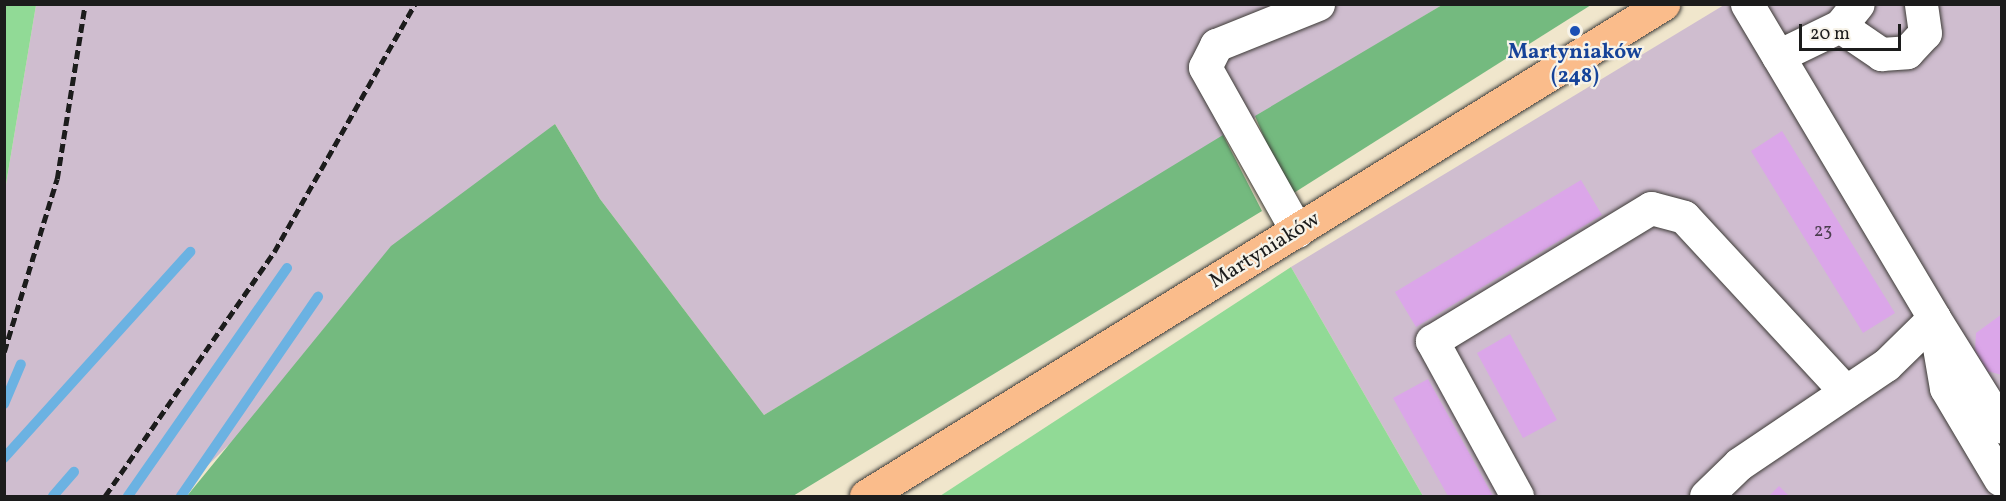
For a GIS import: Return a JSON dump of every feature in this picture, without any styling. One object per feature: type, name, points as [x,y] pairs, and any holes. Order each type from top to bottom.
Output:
[{"type":"main road","name":"Martyniaków","points":[[866,496],[1663,4]]},
{"type":"lane","points":[[1298,231],[1205,67],[1216,45],[1317,4]]},
{"type":"lane","points":[[1747,4],[2001,427]]},
{"type":"lane","points":[[1778,56],[1849,16],[1881,54],[1907,52],[1925,33],[1921,4]]},
{"type":"lane","points":[[1517,496],[1432,341],[1651,208],[1684,217],[1846,392]]},
{"type":"lane","points":[[1706,496],[1739,465],[1886,365],[1934,318]]},
{"type":"lane","points":[[1934,318],[1946,388],[2000,479]]},
{"type":"shaded area","points":[[36,5],[1442,5],[764,415],[600,199],[555,124],[204,469],[187,496],[5,496],[5,190]]},
{"type":"shaded area","points":[[1724,5],[2001,5],[2001,496],[1423,496],[1291,267]]},
{"type":"green space","points":[[4,5],[36,5],[5,190]]},
{"type":"green space","points":[[1442,5],[1591,5],[1289,196],[1255,116]]},
{"type":"green space","points":[[555,124],[600,199],[764,415],[1223,135],[1262,211],[793,496],[187,496],[391,246]]},
{"type":"green space","points":[[1291,267],[1423,496],[940,496]]},
{"type":"building","points":[[1782,131],[1895,313],[1863,333],[1751,151]]},
{"type":"building","points":[[1581,180],[1602,215],[1416,327],[1395,292]]},
{"type":"building","points":[[2002,314],[2002,375],[1987,371],[1975,350],[1976,333]]},
{"type":"building","points":[[1510,334],[1557,420],[1523,438],[1477,353]]},
{"type":"building","points":[[1428,379],[1493,496],[1448,496],[1393,398]]},
{"type":"building","points":[[1779,486],[1789,496],[1769,496]]},
{"type":"waterway","points":[[4,458],[190,252]]},
{"type":"waterway","points":[[128,496],[287,268]]},
{"type":"waterway","points":[[181,496],[318,297]]},
{"type":"waterway","points":[[4,404],[21,364]]},
{"type":"waterway","points":[[53,496],[74,472]]},
{"type":"railway","points":[[4,352],[57,179],[85,4]]},
{"type":"railway","points":[[105,496],[274,252],[415,4]]},
{"type":"place","name":"Martyniaków (248)","points":[[1575,31]]}]
